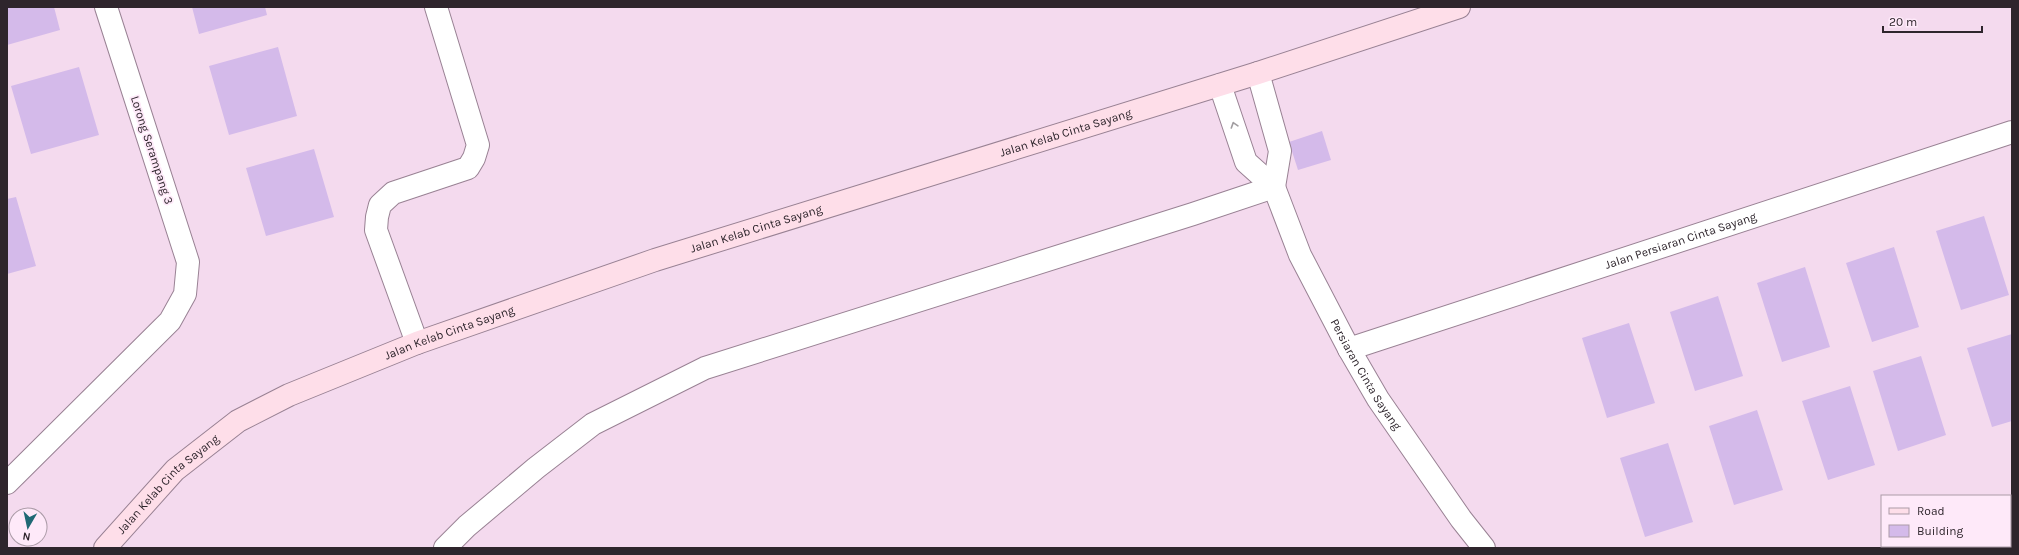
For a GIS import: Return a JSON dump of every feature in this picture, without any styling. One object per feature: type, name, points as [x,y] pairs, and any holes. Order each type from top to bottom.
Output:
[{"type":"main road","name":"Jalan Kelab Cinta Sayang","points":[[105,548],[175,470],[238,421],[289,395],[417,343],[655,260],[1258,74],[1459,7]]},
{"type":"street","name":"Lorong Serampang 3","points":[[7,483],[170,321],[185,294],[188,262],[106,7]]},
{"type":"street","points":[[417,343],[376,230],[380,205],[393,193],[468,168],[474,158],[478,145],[436,7]]},
{"type":"street","points":[[1258,74],[1280,151],[1274,187]]},
{"type":"street","points":[[1220,85],[1246,162],[1274,187]]},
{"type":"street","name":"Jalan Persiaran Cinta Sayang","points":[[1349,349],[2012,132]]},
{"type":"street","points":[[445,548],[467,526],[536,468],[593,424],[705,368],[1274,187]]},
{"type":"street","name":"Persiaran Cinta Sayang","points":[[1274,187],[1300,255],[1349,349],[1378,399],[1461,519],[1484,548]]},
{"type":"building","points":[[7,7],[54,7],[60,30],[7,45]]},
{"type":"building","points":[[192,7],[265,7],[267,15],[199,34]]},
{"type":"building","points":[[278,47],[297,116],[229,135],[209,66]]},
{"type":"building","points":[[79,67],[99,135],[31,154],[11,86]]},
{"type":"building","points":[[1322,131],[1331,160],[1298,170],[1289,142]]},
{"type":"building","points":[[314,149],[334,217],[266,236],[246,168]]},
{"type":"building","points":[[16,197],[36,266],[7,274],[7,199]]},
{"type":"building","points":[[1984,216],[2009,295],[1961,310],[1936,231]]},
{"type":"building","points":[[1894,247],[1919,327],[1872,342],[1846,263]]},
{"type":"building","points":[[1805,267],[1830,347],[1782,362],[1757,283]]},
{"type":"building","points":[[1718,296],[1743,376],[1695,391],[1670,312]]},
{"type":"building","points":[[1629,323],[1655,403],[1607,418],[1582,338]]},
{"type":"building","points":[[2012,334],[2012,421],[1992,427],[1967,348]]},
{"type":"building","points":[[1921,356],[1946,435],[1898,451],[1873,371]]},
{"type":"building","points":[[1850,386],[1875,465],[1828,480],[1802,401]]},
{"type":"building","points":[[1757,410],[1783,490],[1734,505],[1709,426]]},
{"type":"building","points":[[1668,443],[1693,522],[1645,537],[1620,458]]}]
